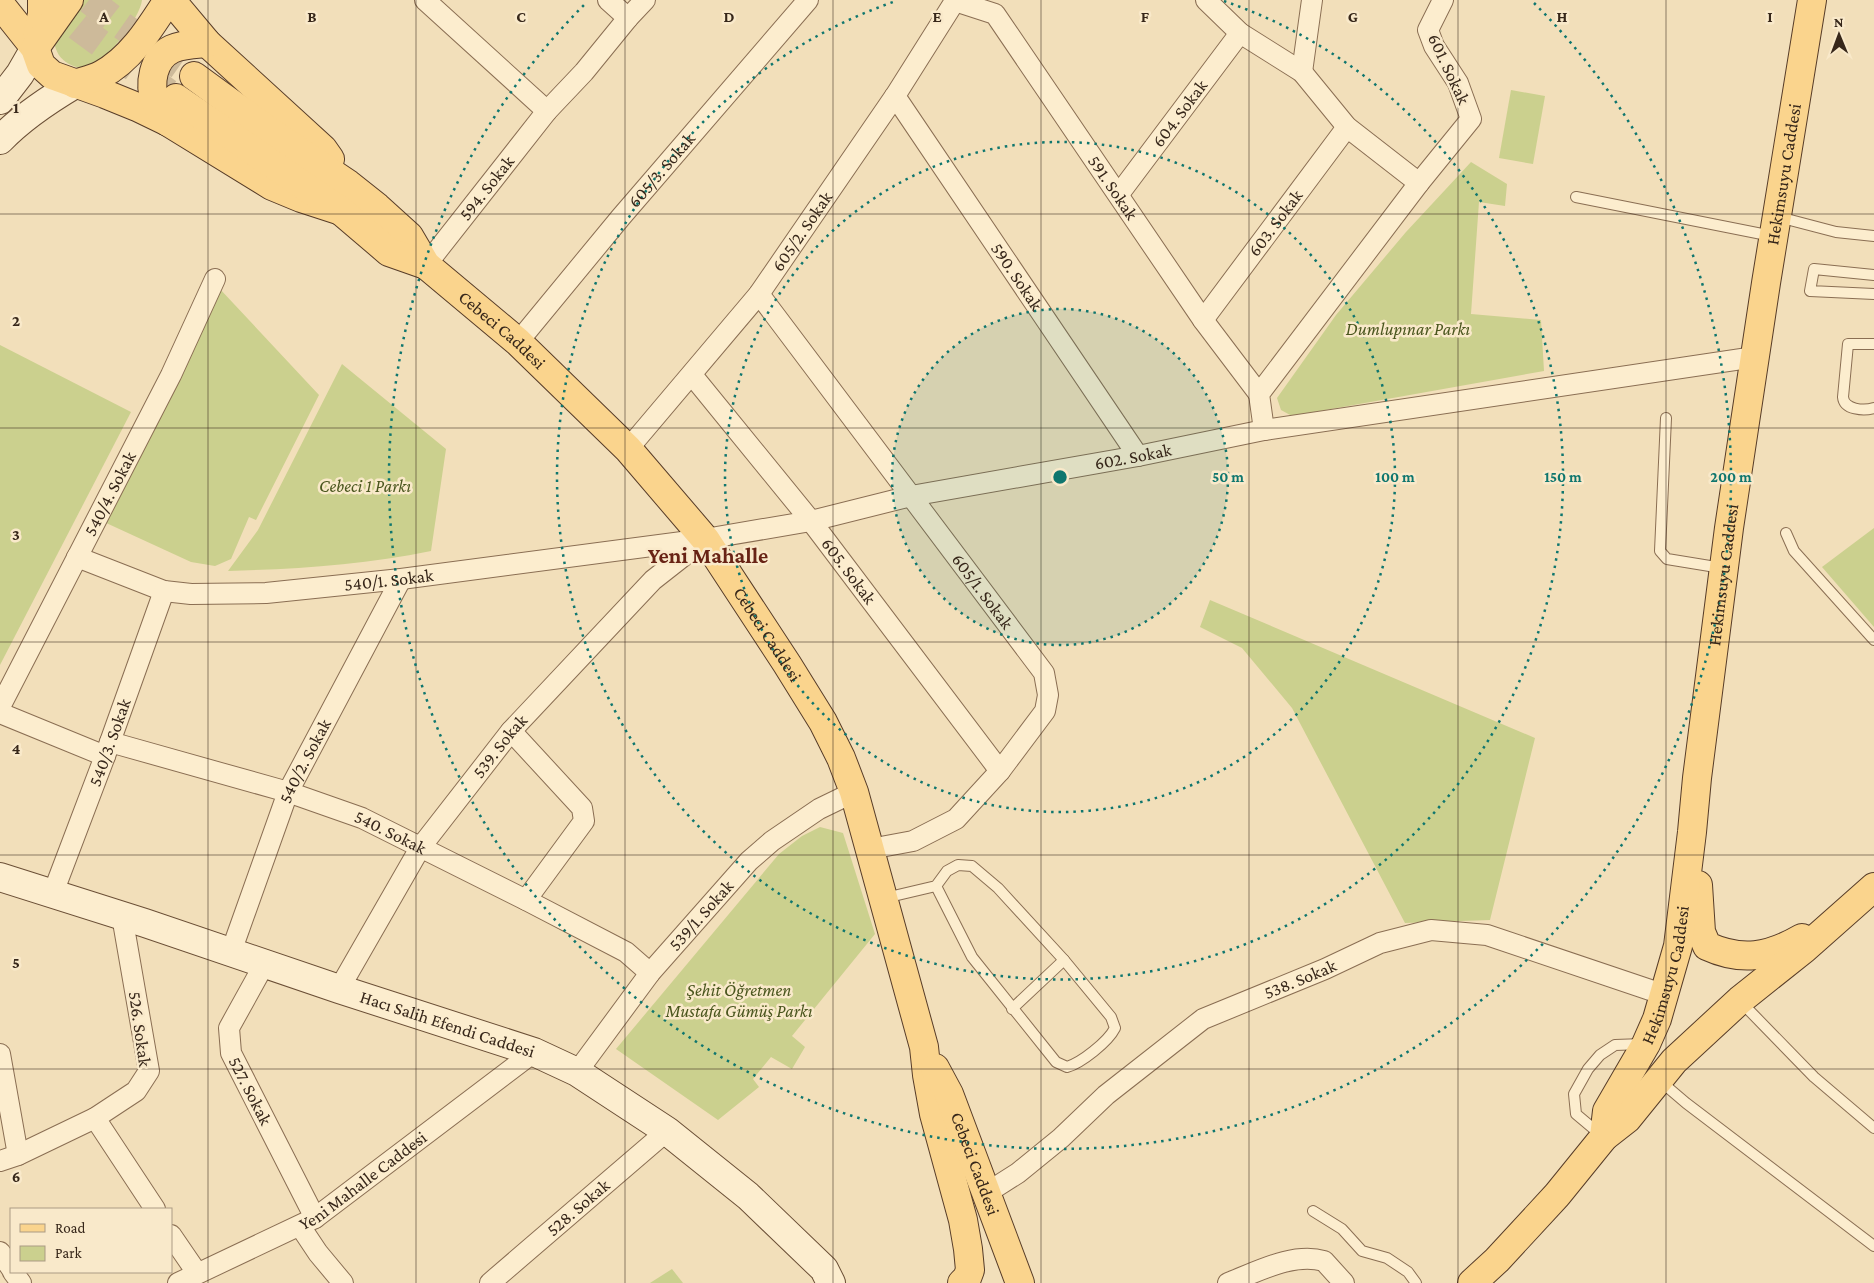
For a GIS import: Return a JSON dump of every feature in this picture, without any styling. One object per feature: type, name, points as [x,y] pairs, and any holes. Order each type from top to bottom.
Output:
[{"type":"main road","points":[[35,48],[42,14],[42,0]]},
{"type":"main road","points":[[0,100],[20,74],[35,48],[69,0]]},
{"type":"main road","points":[[0,140],[46,102],[75,84],[100,76],[117,64],[133,48],[169,0],[207,43],[323,149],[348,184]]},
{"type":"main road","name":"Hekimsuyu Caddesi","points":[[1604,1137],[1607,1111],[1646,1044],[1665,995],[1678,946],[1692,832],[1696,778],[1724,568],[1755,357],[1812,0]]},
{"type":"main road","points":[[0,4],[35,48],[41,65],[52,75],[105,94],[172,110]]},
{"type":"main road","points":[[172,110],[156,104],[152,80],[156,66],[165,53],[173,48],[207,43]]},
{"type":"main road","name":"Cebeci Caddesi","points":[[194,76],[272,133],[348,184],[377,207],[409,236],[426,265],[518,342],[628,449],[705,539],[787,664],[842,758],[854,792],[884,898],[924,1047],[934,1114],[954,1184],[968,1249],[970,1270],[967,1278],[962,1283]]},
{"type":"main road","name":"Cebeci Caddesi","points":[[172,110],[341,211],[389,252],[426,265]]},
{"type":"main road","points":[[1692,832],[1701,932],[1707,946],[1721,952],[1750,956],[1765,954],[1786,947],[1871,896]]},
{"type":"main road","name":"Hacı Salih Efendi Caddesi","points":[[0,877],[266,962],[340,989],[534,1052],[577,1072],[667,1131],[748,1196],[824,1269],[831,1283]]},
{"type":"main road","name":"Hekimsuyu Caddesi","points":[[1472,1283],[1497,1260],[1539,1215],[1604,1137],[1628,1119],[1674,1061],[1740,1000],[1804,949],[1842,915]]},
{"type":"main road","name":"Cebeci Caddesi","points":[[924,1047],[949,1094],[1020,1283]]},
{"type":"main road","points":[[954,1184],[968,1196],[985,1194]]},
{"type":"street","points":[[425,0],[547,110]]},
{"type":"street","points":[[608,0],[628,18]]},
{"type":"street","name":"594. Sokak","points":[[426,265],[547,110],[584,72],[645,0]]},
{"type":"street","name":"605/3. Sokak","points":[[518,342],[621,216],[808,0]]},
{"type":"street","points":[[1206,0],[1240,33],[1302,72],[1347,127],[1420,183],[1259,394],[1264,430]]},
{"type":"street","points":[[1302,72],[1312,0]]},
{"type":"street","name":"601. Sokak","points":[[1420,183],[1471,119],[1458,83],[1434,46],[1428,30],[1443,0]]},
{"type":"street","name":"605/2. Sokak","points":[[628,449],[760,294],[895,96],[954,1]]},
{"type":"street","name":"591. Sokak","points":[[954,1],[995,14],[1203,320],[1259,394]]},
{"type":"street","name":"604. Sokak","points":[[1119,194],[1240,33]]},
{"type":"street","name":"590. Sokak","points":[[895,96],[1138,456]]},
{"type":"street","name":"603. Sokak","points":[[1203,320],[1347,127]]},
{"type":"street","name":"540/4. Sokak","points":[[0,707],[171,375],[215,279]]},
{"type":"street","name":"605/1. Sokak","points":[[760,294],[1044,672],[1048,695],[1045,711],[1000,771],[956,819],[913,841],[870,849]]},
{"type":"street","name":"602. Sokak","points":[[705,539],[811,520],[911,496],[1138,456],[1264,430],[1755,357]]},
{"type":"street","name":"605. Sokak","points":[[692,375],[811,520],[1000,771]]},
{"type":"street","name":"540/1. Sokak","points":[[77,557],[164,591],[218,594],[266,593],[401,579],[705,539]]},
{"type":"street","name":"539. Sokak","points":[[340,989],[420,848],[511,731],[653,580],[705,539]]},
{"type":"street","name":"540/2. Sokak","points":[[231,952],[288,792],[401,579]]},
{"type":"street","name":"540/3. Sokak","points":[[53,893],[108,749],[164,591]]},
{"type":"street","name":"540. Sokak","points":[[0,713],[108,749],[288,792],[362,818],[626,952],[650,973]]},
{"type":"street","points":[[511,731],[582,808],[584,821],[526,900]]},
{"type":"street","name":"539/1. Sokak","points":[[577,1072],[650,973],[749,861],[772,841],[819,809],[854,792]]},
{"type":"street","name":"526. Sokak","points":[[9,1158],[95,1118],[136,1091],[149,1072],[122,916]]},
{"type":"street","name":"538. Sokak","points":[[985,1194],[1018,1173],[1061,1138],[1106,1095],[1203,1019],[1316,973],[1380,943],[1430,930],[1487,935],[1665,995]]},
{"type":"street","name":"527. Sokak","points":[[266,962],[229,1028],[231,1053],[308,1222],[318,1253],[342,1283]]},
{"type":"street","name":"Yeni Mahalle Caddesi","points":[[178,1283],[308,1222],[534,1052]]},
{"type":"street","points":[[0,1054],[9,1158]]},
{"type":"street","points":[[95,1118],[154,1208]]},
{"type":"street","name":"528. Sokak","points":[[490,1283],[667,1131]]},
{"type":"street","points":[[172,1236],[197,1273]]},
{"type":"street","points":[[0,1252],[10,1267]]},
{"type":"street","points":[[1228,1283],[1272,1266],[1304,1258],[1324,1261],[1344,1283]]},
{"type":"lane","points":[[1576,197],[1776,227],[1874,236]]},
{"type":"lane","points":[[1874,275],[1814,269],[1810,292],[1874,294]]},
{"type":"lane","points":[[1874,344],[1848,344],[1844,401],[1848,406],[1859,410],[1874,408]]},
{"type":"lane","points":[[1666,418],[1660,551],[1667,559],[1724,568]]},
{"type":"lane","points":[[1786,533],[1794,551],[1874,640]]},
{"type":"lane","points":[[884,898],[936,886],[947,870],[958,865],[972,866],[998,888],[1064,960],[1111,1018],[1114,1028],[1111,1036],[1075,1065],[1067,1067],[1056,1062],[972,957],[936,886]]},
{"type":"lane","points":[[1012,1009],[1064,960]]},
{"type":"lane","points":[[1740,1000],[1814,1077],[1874,1128]]},
{"type":"lane","points":[[1604,1137],[1576,1114],[1574,1094],[1588,1070],[1600,1055],[1615,1045],[1646,1044]]},
{"type":"lane","points":[[1658,1080],[1874,1246]]},
{"type":"lane","points":[[1312,1211],[1342,1229],[1362,1251],[1387,1258],[1408,1272],[1416,1283]]},
{"type":"green space","points":[[79,0],[142,0],[136,17],[114,47],[98,62],[82,68],[63,60],[57,52],[54,42]]},
{"type":"green space","points":[[1511,90],[1545,96],[1533,164],[1499,158]]},
{"type":"green space","name":"Dumlupınar Parkı","points":[[1471,162],[1507,184],[1505,206],[1479,202],[1471,314],[1541,320],[1544,371],[1292,416],[1281,410],[1277,398],[1336,315],[1406,232]]},
{"type":"green space","points":[[219,288],[319,395],[256,520],[249,517],[231,559],[215,566],[191,562],[104,522]]},
{"type":"green space","points":[[0,345],[131,412],[0,665]]},
{"type":"green space","name":"Cebeci 1 Parkı","points":[[342,364],[446,449],[431,551],[381,560],[330,566],[228,571],[258,530]]},
{"type":"green space","points":[[1874,528],[1874,627],[1822,567]]},
{"type":"green space","points":[[1210,600],[1535,738],[1490,920],[1405,923],[1292,708],[1242,648],[1200,627]]},
{"type":"green space","name":"Şehit Öğretmen Mustafa Gümüş Parkı","points":[[820,827],[843,833],[875,934],[792,1036],[805,1047],[792,1069],[771,1057],[753,1079],[759,1087],[718,1120],[616,1049],[779,854],[802,836]]},
{"type":"green space","points":[[672,1269],[683,1283],[650,1283]]},
{"type":"tunnel","points":[[45,0],[78,27],[170,94]]},
{"type":"tunnel","points":[[89,0],[194,76]]},
{"type":"district","name":"Yeni Mahalle","points":[[708,555]]}]
